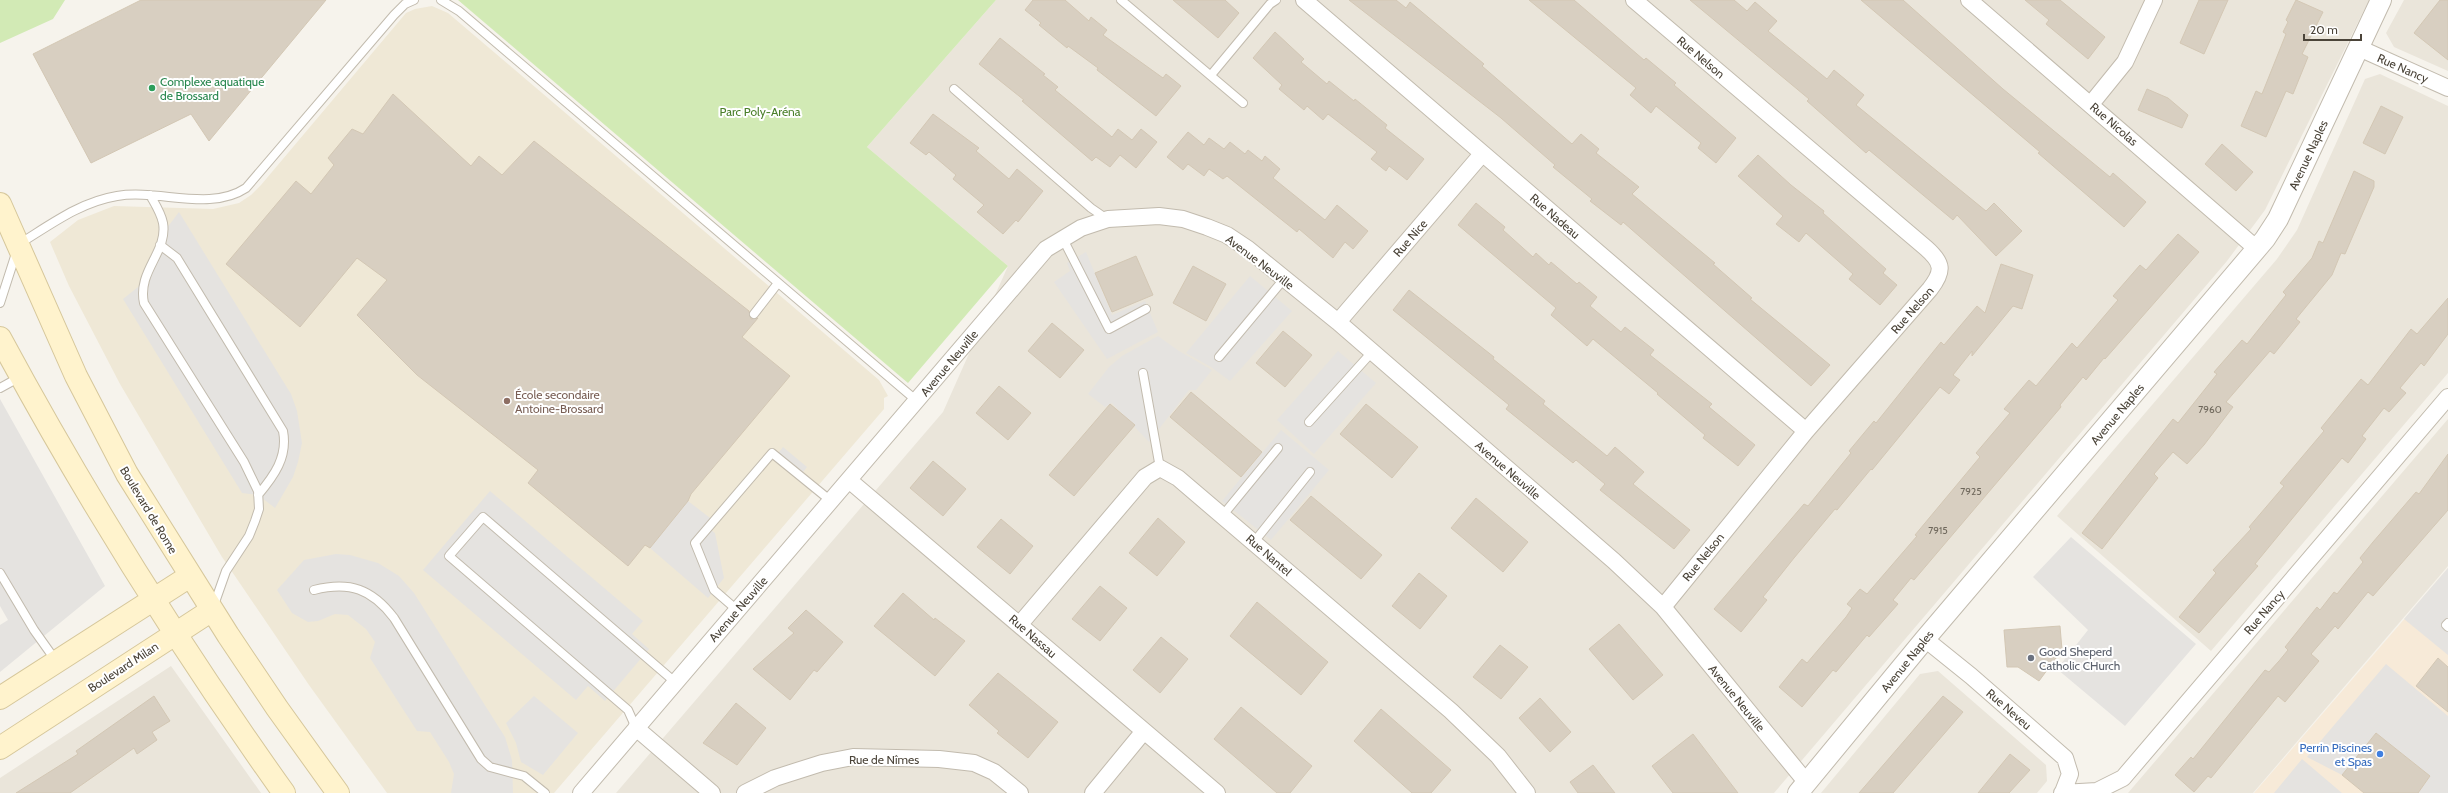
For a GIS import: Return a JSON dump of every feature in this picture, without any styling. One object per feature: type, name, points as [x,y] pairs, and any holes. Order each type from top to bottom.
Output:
[{"type":"main road","name":"Boulevard de Rome","points":[[0,204],[98,421],[152,516],[277,708],[338,793]]},
{"type":"main road","points":[[0,338],[21,377],[152,600],[284,793]]},
{"type":"main road","points":[[0,698],[190,576]]},
{"type":"main road","name":"Boulevard Milan","points":[[0,748],[212,610]]},
{"type":"street","name":"Rue Nadeau","points":[[1304,0],[1806,431]]},
{"type":"street","name":"Rue Nelson","points":[[1634,0],[1938,258],[1940,269],[1938,279],[1930,289],[1806,431],[1663,607]]},
{"type":"street","name":"Rue Nicolas","points":[[1969,0],[2257,249]]},
{"type":"street","points":[[2091,104],[2125,62],[2154,0]]},
{"type":"street","name":"Avenue Naples","points":[[1802,788],[1925,639],[2257,249],[2278,219],[2381,0]]},
{"type":"street","name":"Rue Nancy","points":[[2359,48],[2448,88]]},
{"type":"street","name":"Rue Nice","points":[[1338,322],[1482,154]]},
{"type":"street","name":"Avenue Neuville","points":[[581,793],[831,501],[850,481],[1046,249],[1062,237],[1081,228],[1108,219],[1159,216],[1183,219],[1206,227],[1227,235],[1248,249],[1338,322],[1608,556],[1663,607],[1802,788]]},
{"type":"street","name":"Rue Nancy","points":[[2062,793],[2097,791],[2123,778],[2448,397]]},
{"type":"street","points":[[1020,624],[1144,477],[1160,468]]},
{"type":"street","name":"Rue Nantel","points":[[1160,468],[1178,478],[1223,515],[1451,711],[1498,756],[1528,793]]},
{"type":"street","name":"Rue Nassau","points":[[850,481],[1217,793]]},
{"type":"street","name":"Rue Neveu","points":[[1925,639],[1971,676],[2065,758],[2070,774],[2062,793]]},
{"type":"street","points":[[636,728],[712,793]]},
{"type":"street","points":[[1093,793],[1144,731]]},
{"type":"street","name":"Rue de Nîmes","points":[[745,793],[775,778],[822,763],[853,757],[939,759],[974,763],[994,772],[1020,793]]},
{"type":"lane","points":[[0,303],[19,244],[55,221],[94,202],[119,196],[150,195],[214,199],[236,194],[246,188],[394,15],[405,4],[414,0]]},
{"type":"lane","points":[[441,0],[459,11],[917,401]]},
{"type":"lane","points":[[1121,0],[1243,103]]},
{"type":"lane","points":[[1211,75],[1270,4],[1276,0]]},
{"type":"lane","points":[[954,88],[1091,208],[1108,219]]},
{"type":"lane","points":[[150,195],[163,224],[160,245],[143,283],[144,303],[254,477],[258,495],[255,521],[249,536],[226,571],[212,610]]},
{"type":"lane","points":[[1062,237],[1109,329],[1146,310]]},
{"type":"lane","points":[[160,245],[177,258],[283,431],[284,452],[279,466],[258,495]]},
{"type":"lane","points":[[1219,357],[1284,279]]},
{"type":"lane","points":[[754,314],[778,284]]},
{"type":"lane","points":[[1309,422],[1372,352]]},
{"type":"lane","points":[[1144,373],[1160,468]]},
{"type":"lane","points":[[0,388],[21,377]]},
{"type":"lane","points":[[1223,515],[1278,448]]},
{"type":"lane","points":[[738,610],[714,590],[695,543],[772,453],[831,501]]},
{"type":"lane","points":[[1254,542],[1310,472]]},
{"type":"lane","points":[[636,728],[628,710],[450,556],[482,517],[675,682]]},
{"type":"lane","points":[[0,573],[34,630],[56,662]]},
{"type":"lane","points":[[314,590],[340,586],[354,587],[376,598],[394,618],[481,759],[490,767],[524,776],[545,793]]},
{"type":"lane","points":[[2448,623],[2446,625],[2448,627]]},
{"type":"shaded area","points":[[996,0],[2369,0],[2265,210],[2227,261],[1774,793],[616,793],[943,412],[1008,266],[867,147]]},
{"type":"shaded area","points":[[2404,0],[2448,0],[2448,71],[2394,47],[2386,33]]},
{"type":"shaded area","name":"École secondaire Antoine-Brossard","points":[[432,6],[448,13],[879,380],[888,396],[884,398],[884,409],[554,793],[387,793],[309,685],[222,557],[120,384],[69,286],[50,242],[78,220],[114,206],[213,209],[239,203],[251,195],[261,185],[406,13],[415,9]]},
{"type":"shaded area","points":[[2380,74],[2448,106],[2448,373],[2211,651],[2057,516],[2277,259],[2297,230],[2365,79]]},
{"type":"shaded area","points":[[179,212],[291,394],[297,411],[302,443],[298,462],[293,477],[275,508],[258,495],[242,493],[123,299],[143,283],[163,233]]},
{"type":"shaded area","points":[[1086,252],[1112,315],[1145,301],[1158,332],[1107,359],[1054,282],[1070,271],[1067,263]]},
{"type":"shaded area","points":[[1250,276],[1292,311],[1230,381],[1211,367],[1186,353]]},
{"type":"shaded area","points":[[1158,336],[1179,351],[1212,370],[1196,390],[1189,390],[1149,442],[1112,403],[1105,407],[1088,394],[1109,367],[1122,356]]},
{"type":"shaded area","points":[[1338,351],[1376,383],[1314,454],[1277,420]]},
{"type":"shaded area","points":[[0,399],[105,586],[0,672],[0,625],[8,620],[0,606]]},
{"type":"shaded area","points":[[2448,419],[2448,566],[2253,793],[2128,793]]},
{"type":"shaded area","points":[[1281,430],[1329,470],[1271,540],[1222,501]]},
{"type":"shaded area","points":[[783,447],[807,467],[800,476],[776,456]]},
{"type":"shaded area","points":[[490,491],[643,621],[632,634],[649,649],[605,701],[588,686],[576,700],[423,570]]},
{"type":"shaded area","points":[[688,501],[714,521],[708,528],[715,533],[724,578],[708,598],[650,548]]},
{"type":"shaded area","points":[[2071,537],[2196,644],[2125,726],[2057,669],[2088,630],[2033,577]]},
{"type":"shaded area","points":[[336,554],[350,555],[378,563],[399,576],[414,593],[505,737],[512,760],[513,793],[451,793],[454,774],[449,762],[430,732],[417,731],[370,658],[375,642],[366,629],[348,615],[335,614],[318,621],[308,622],[292,613],[277,590],[304,560]]},
{"type":"shaded area","points":[[2448,568],[2448,793],[2254,793],[2413,609]]},
{"type":"shaded area","points":[[2448,568],[2448,655],[2404,619]]},
{"type":"shaded area","points":[[2386,664],[2448,716],[2448,793],[2418,793],[2430,776],[2376,733],[2342,775],[2307,757]]},
{"type":"shaded area","points":[[171,666],[261,793],[0,793],[0,778]]},
{"type":"shaded area","points":[[1938,671],[2046,765],[2047,781],[2037,793],[1821,793],[1920,674]]},
{"type":"shaded area","points":[[534,696],[578,733],[543,775],[521,762],[516,743],[506,723]]},
{"type":"shaded area","points":[[2302,759],[2342,793],[2274,793]]},
{"type":"green space","points":[[0,0],[65,0],[53,19],[0,43]]},
{"type":"green space","name":"Parc Poly-Aréna","points":[[458,0],[996,0],[867,147],[1008,266],[908,383]]},
{"type":"building","name":"Complexe aquatique de Brossard","points":[[141,0],[326,0],[209,141],[191,114],[91,163],[33,54]]},
{"type":"building","points":[[1033,0],[1065,0],[1089,21],[1091,17],[1107,30],[1103,35],[1163,78],[1166,74],[1181,86],[1156,116],[1097,70],[1098,68],[1068,46],[1067,48],[1039,25],[1041,23],[1025,10]]},
{"type":"building","points":[[1173,0],[1225,0],[1239,13],[1218,38]]},
{"type":"building","points":[[1349,0],[1396,0],[1406,8],[1410,2],[1484,64],[1482,66],[1572,144],[1581,134],[1599,149],[1596,153],[1639,187],[1632,194],[1715,263],[1713,264],[1752,298],[1750,299],[1830,365],[1811,386],[1623,222],[1621,225],[1590,201],[1592,199],[1553,167],[1555,165],[1501,118]]},
{"type":"building","points":[[1529,0],[1574,0],[1644,60],[1646,58],[1676,83],[1674,85],[1736,138],[1716,163],[1698,148],[1701,143],[1656,106],[1651,113],[1630,95],[1636,88]]},
{"type":"building","points":[[1690,0],[1734,0],[1747,11],[1755,2],[1777,21],[1768,31],[1827,79],[1834,70],[1864,95],[1856,105],[1986,211],[1994,203],[2022,231],[1996,256],[1957,215],[1953,220],[1869,150],[1866,153],[1807,101],[1809,99]]},
{"type":"building","points":[[1861,0],[1903,0],[2003,89],[2110,177],[2113,173],[2146,202],[2124,227],[2038,153],[2040,152]]},
{"type":"building","points":[[2025,0],[2060,0],[2105,37],[2088,59],[2046,24],[2049,20]]},
{"type":"building","points":[[2199,0],[2228,0],[2204,54],[2180,43]]},
{"type":"building","points":[[2296,0],[2323,12],[2302,54],[2308,57],[2293,94],[2286,91],[2266,137],[2241,126],[2256,91],[2262,94],[2286,34],[2283,32],[2288,22],[2286,20]]},
{"type":"building","points":[[2440,0],[2448,0],[2448,60],[2414,33]]},
{"type":"building","points":[[1275,32],[1304,59],[1301,62],[1327,84],[1329,81],[1354,101],[1355,99],[1387,125],[1385,128],[1424,159],[1407,180],[1389,166],[1386,171],[1371,159],[1377,152],[1328,114],[1323,120],[1307,106],[1304,110],[1279,89],[1282,85],[1253,58]]},
{"type":"building","points":[[1000,38],[1045,74],[1043,75],[1058,87],[1055,90],[1112,137],[1118,129],[1132,140],[1141,129],[1157,142],[1136,168],[1120,155],[1110,167],[1096,157],[1092,161],[1022,101],[1024,100],[979,64]]},
{"type":"building","points":[[2147,89],[2168,98],[2188,115],[2182,128],[2138,110]]},
{"type":"building","points":[[393,94],[471,166],[479,156],[502,175],[534,141],[749,311],[751,319],[758,318],[742,337],[790,376],[691,494],[688,501],[650,548],[645,545],[628,566],[528,483],[538,470],[417,375],[357,315],[387,280],[357,258],[300,327],[226,264],[296,181],[311,194],[334,165],[328,158],[352,129],[363,134]]},
{"type":"building","points":[[2381,106],[2403,117],[2385,154],[2363,143]]},
{"type":"building","points":[[933,114],[979,148],[976,151],[1009,179],[1017,169],[1043,191],[1018,222],[1016,220],[1003,234],[977,212],[984,205],[953,179],[956,175],[929,152],[926,155],[910,143]]},
{"type":"building","points":[[1188,132],[1204,145],[1209,138],[1224,149],[1230,142],[1245,154],[1248,150],[1262,161],[1265,156],[1280,169],[1273,178],[1325,220],[1337,205],[1368,231],[1353,249],[1345,242],[1333,258],[1299,229],[1297,232],[1227,176],[1223,179],[1209,169],[1204,176],[1188,164],[1183,170],[1167,157]]},
{"type":"building","points":[[2222,144],[2253,172],[2236,191],[2205,164]]},
{"type":"building","points":[[1758,155],[1791,185],[1824,211],[1823,213],[1886,269],[1883,273],[1897,285],[1880,305],[1849,279],[1853,274],[1806,233],[1799,242],[1776,224],[1783,216],[1738,176]]},
{"type":"building","points":[[2354,171],[2374,181],[2374,187],[2345,254],[2341,253],[2332,275],[2296,319],[2300,322],[2274,354],[2270,351],[2226,402],[2233,407],[2204,445],[2187,464],[2173,452],[2154,474],[2158,478],[2102,549],[2082,533],[2173,419],[2178,423],[2217,374],[2214,372],[2242,340],[2247,344],[2286,295],[2283,292],[2312,258],[2319,241],[2323,243]]},
{"type":"building","points":[[1476,203],[1505,227],[1503,230],[1533,257],[1536,253],[1549,265],[1551,262],[1577,284],[1579,282],[1597,297],[1590,306],[1621,332],[1625,327],[1654,350],[1650,355],[1712,404],[1709,407],[1755,445],[1738,466],[1703,438],[1705,435],[1657,394],[1658,393],[1593,339],[1587,346],[1551,315],[1556,308],[1458,225]]},
{"type":"building","points":[[2178,234],[2199,252],[2086,380],[2083,377],[2060,405],[2061,407],[1914,580],[1911,578],[1893,600],[1898,604],[1869,637],[1867,635],[1836,672],[1833,670],[1802,707],[1779,687],[1802,659],[1807,663],[1846,617],[1852,608],[1847,604],[1860,589],[1867,594],[1917,536],[1915,535],[1980,457],[1976,453],[2010,413],[2004,409],[2029,380],[2036,386],[2072,343],[2077,348],[2118,300],[2113,296],[2140,265],[2146,270]]},
{"type":"building","points":[[1136,256],[1153,295],[1112,312],[1095,273]]},
{"type":"building","points":[[2001,264],[2033,275],[2022,309],[2013,306],[1972,356],[1972,351],[1953,375],[1960,380],[1949,394],[1940,387],[1872,470],[1871,469],[1837,510],[1835,509],[1794,558],[1763,597],[1767,600],[1741,632],[1714,609],[1804,504],[1808,506],[1851,453],[1849,451],[1874,421],[1876,423],[1941,342],[1944,345],[1977,306],[1985,313]]},
{"type":"building","points":[[1193,266],[1226,284],[1206,321],[1173,303]]},
{"type":"building","points":[[1409,290],[1494,357],[1493,359],[1545,401],[1543,404],[1607,456],[1615,447],[1644,472],[1633,484],[1690,530],[1674,549],[1600,490],[1605,484],[1576,460],[1573,463],[1506,409],[1509,405],[1393,310]]},
{"type":"building","points":[[2448,298],[2448,334],[2424,366],[2421,363],[2400,388],[2406,393],[2389,412],[2384,408],[2362,436],[2366,439],[2348,463],[2342,458],[2255,564],[2258,566],[2199,633],[2179,617],[2216,573],[2213,570],[2251,529],[2249,527],[2284,486],[2280,483],[2324,431],[2321,428],[2361,379],[2368,385],[2411,329],[2417,334]]},
{"type":"building","points":[[1052,323],[1084,350],[1060,378],[1028,351]]},
{"type":"building","points":[[1283,331],[1312,355],[1285,387],[1256,363]]},
{"type":"building","points":[[999,386],[1031,413],[1008,440],[976,413]]},
{"type":"building","points":[[1191,392],[1262,452],[1241,477],[1170,417]]},
{"type":"building","points":[[1110,404],[1135,425],[1074,496],[1049,475]]},
{"type":"building","points":[[1366,404],[1418,447],[1392,478],[1340,434]]},
{"type":"building","points":[[2448,454],[2448,510],[2373,596],[2368,592],[2338,629],[2335,626],[2311,654],[2319,661],[2285,702],[2278,696],[2211,778],[2208,776],[2194,792],[2175,775],[2191,757],[2193,759],[2265,670],[2269,672],[2279,661],[2288,650],[2285,647],[2317,607],[2320,610],[2334,592],[2337,594],[2363,562],[2360,558],[2416,492],[2419,494]]},
{"type":"building","points":[[933,461],[966,489],[943,516],[910,488]]},
{"type":"building","points":[[1311,496],[1382,555],[1361,579],[1290,520]]},
{"type":"building","points":[[1476,498],[1528,542],[1503,572],[1451,528]]},
{"type":"building","points":[[1158,518],[1185,542],[1157,576],[1129,553]]},
{"type":"building","points":[[1001,519],[1033,546],[1010,574],[977,547]]},
{"type":"building","points":[[1419,573],[1447,596],[1420,629],[1392,606]]},
{"type":"building","points":[[1100,586],[1127,608],[1100,641],[1072,619]]},
{"type":"building","points":[[903,593],[934,620],[935,618],[965,641],[935,676],[874,626]]},
{"type":"building","points":[[1257,602],[1328,662],[1301,695],[1230,636]]},
{"type":"building","points":[[806,610],[843,642],[817,672],[814,670],[790,700],[753,669],[794,633],[788,628]]},
{"type":"building","points":[[1619,624],[1663,675],[1633,700],[1589,649]]},
{"type":"building","name":"Good Sheperd Catholic CHurch","points":[[2060,626],[2062,650],[2039,681],[2018,667],[2007,667],[2004,630]]},
{"type":"building","points":[[1161,637],[1188,659],[1160,693],[1133,670]]},
{"type":"building","points":[[1500,645],[1528,667],[1501,699],[1473,677]]},
{"type":"building","points":[[2438,658],[2448,667],[2448,712],[2416,686]]},
{"type":"building","points":[[998,673],[1058,722],[1028,758],[997,733],[999,731],[969,705]]},
{"type":"building","points":[[154,696],[170,721],[152,732],[157,740],[137,754],[134,748],[70,793],[16,793],[78,754],[76,751]]},
{"type":"building","points":[[1943,696],[1963,712],[1893,793],[1859,793]]},
{"type":"building","points":[[1540,698],[1571,732],[1550,752],[1519,718]]},
{"type":"building","points":[[736,703],[766,728],[737,765],[703,743]]},
{"type":"building","points":[[1241,707],[1312,766],[1290,793],[1277,793],[1214,739]]},
{"type":"building","points":[[1381,709],[1451,770],[1431,793],[1412,793],[1354,741]]},
{"type":"building","name":"Perrin Piscines et Spas","points":[[2376,733],[2430,776],[2418,793],[2364,793],[2342,775]]},
{"type":"building","points":[[1693,734],[1738,793],[1673,793],[1652,766]]},
{"type":"building","points":[[2010,754],[2030,770],[2009,793],[1978,793]]},
{"type":"building","points":[[1593,765],[1615,793],[1578,793],[1570,782]]},
{"type":"place","name":"Complexe aquatique de Brossard","points":[[152,88]]},
{"type":"place","name":"École secondaire Antoine-Brossard","points":[[507,401]]},
{"type":"place","name":"Good Sheperd Catholic CHurch","points":[[2031,658]]},
{"type":"place","name":"Perrin Piscines et Spas","points":[[2380,754]]}]
